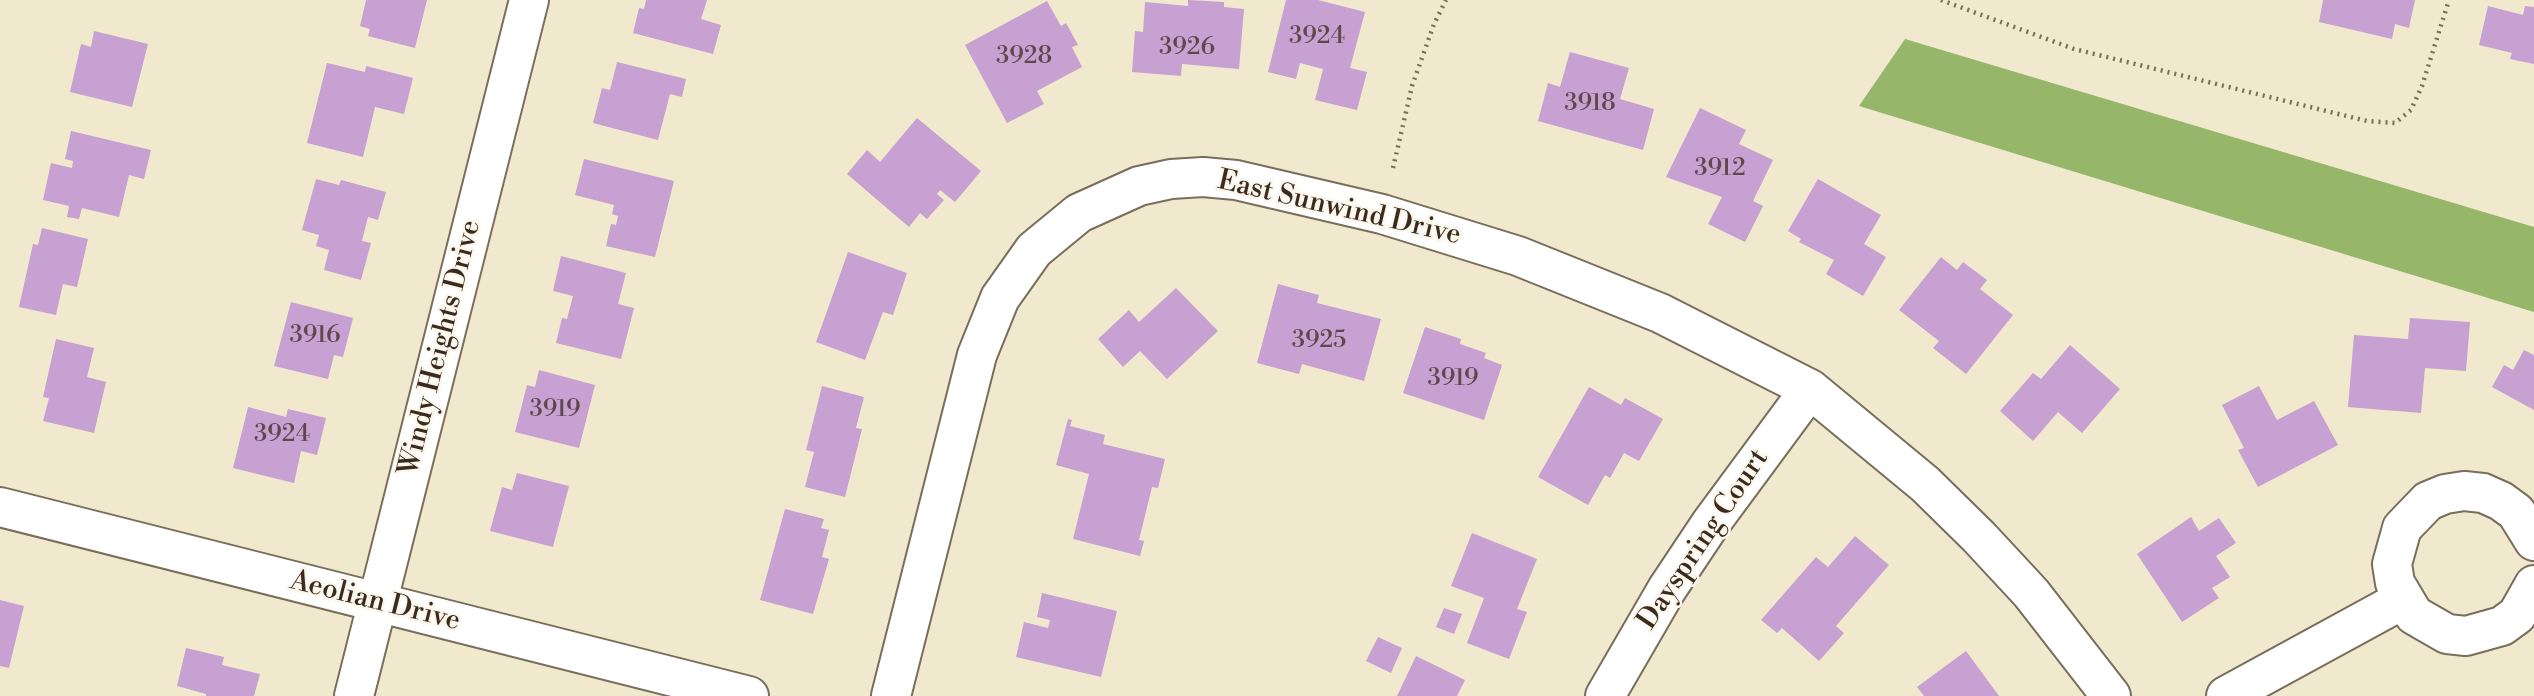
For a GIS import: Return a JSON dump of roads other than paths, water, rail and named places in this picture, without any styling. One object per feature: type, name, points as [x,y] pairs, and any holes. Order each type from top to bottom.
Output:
[{"type":"street","name":"Windy Heights Drive","points":[[354,696],[529,0]]},
{"type":"street","name":"East Sunwind Drive","points":[[891,696],[977,355],[1000,299],[1016,273],[1056,230],[1098,202],[1139,186],[1171,179],[1236,180],[1450,234],[1584,281],[1660,313],[1735,348],[1810,389],[1925,484],[1979,537],[2031,593],[2111,696]]},
{"type":"street","name":"Dayspring Court","points":[[1605,696],[1667,589],[1711,523],[1810,389]]},
{"type":"street","points":[[2534,541],[2516,512],[2483,493],[2464,491],[2428,501],[2402,527],[2395,545],[2393,574],[2402,600],[2414,615],[2447,634],[2466,636],[2502,626],[2517,615],[2534,585]]},
{"type":"street","name":"Aeolian Drive","points":[[0,507],[749,696]]},
{"type":"street","points":[[2227,696],[2402,600]]}]
